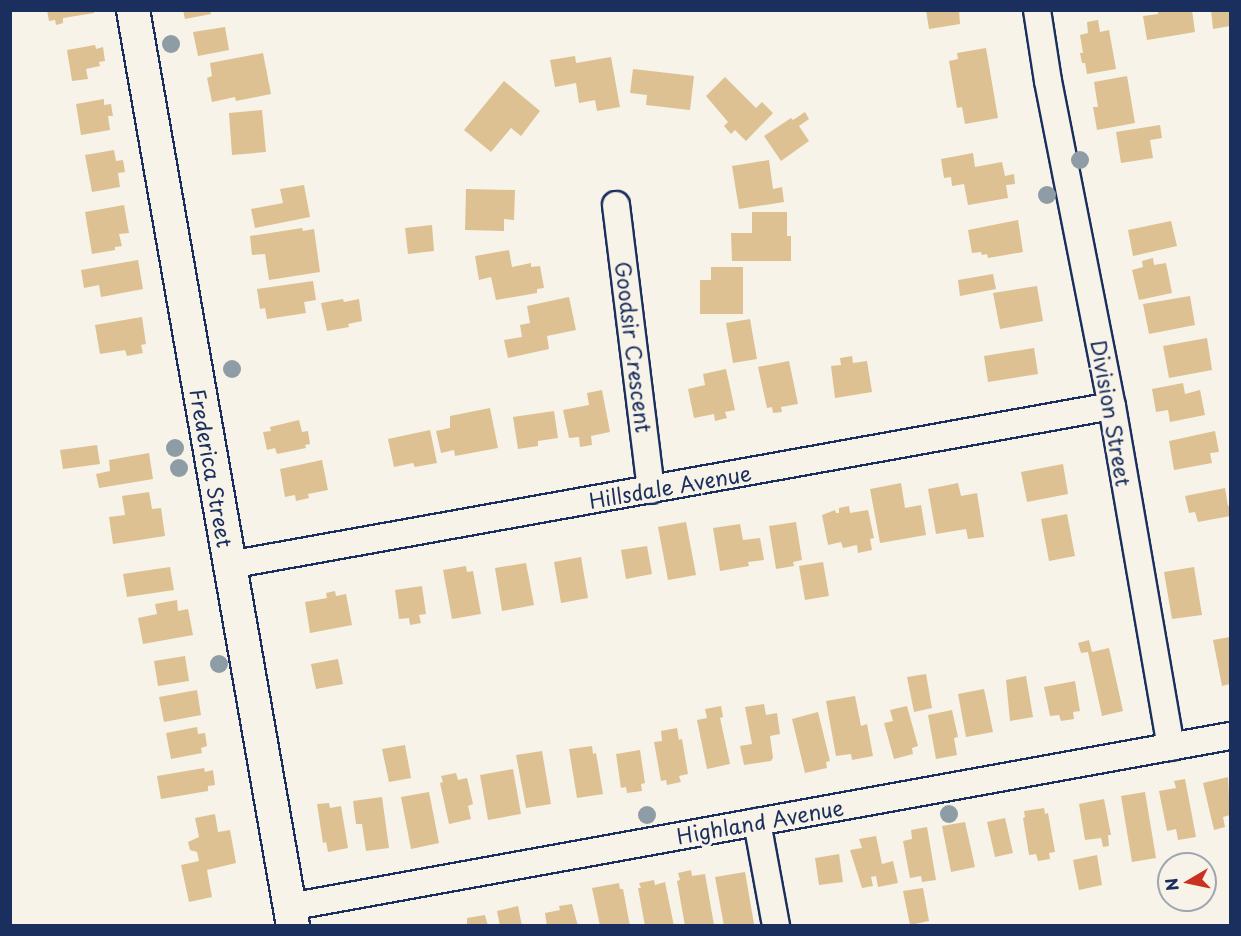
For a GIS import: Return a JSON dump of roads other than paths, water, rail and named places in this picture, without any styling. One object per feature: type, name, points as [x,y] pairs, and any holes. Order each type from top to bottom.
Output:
[{"type":"street","name":"Frederica Street","points":[[134,10],[291,916]]},
{"type":"street","name":"Division Street","points":[[1037,10],[1048,81],[1112,406],[1171,747]]},
{"type":"street","name":"Goodsir Crescent","points":[[616,205],[651,490]]},
{"type":"street","name":"Hillsdale Avenue","points":[[229,565],[1112,406]]},
{"type":"street","name":"Highland Avenue","points":[[291,916],[757,822],[1230,736]]},
{"type":"street","points":[[757,822],[776,926]]}]
